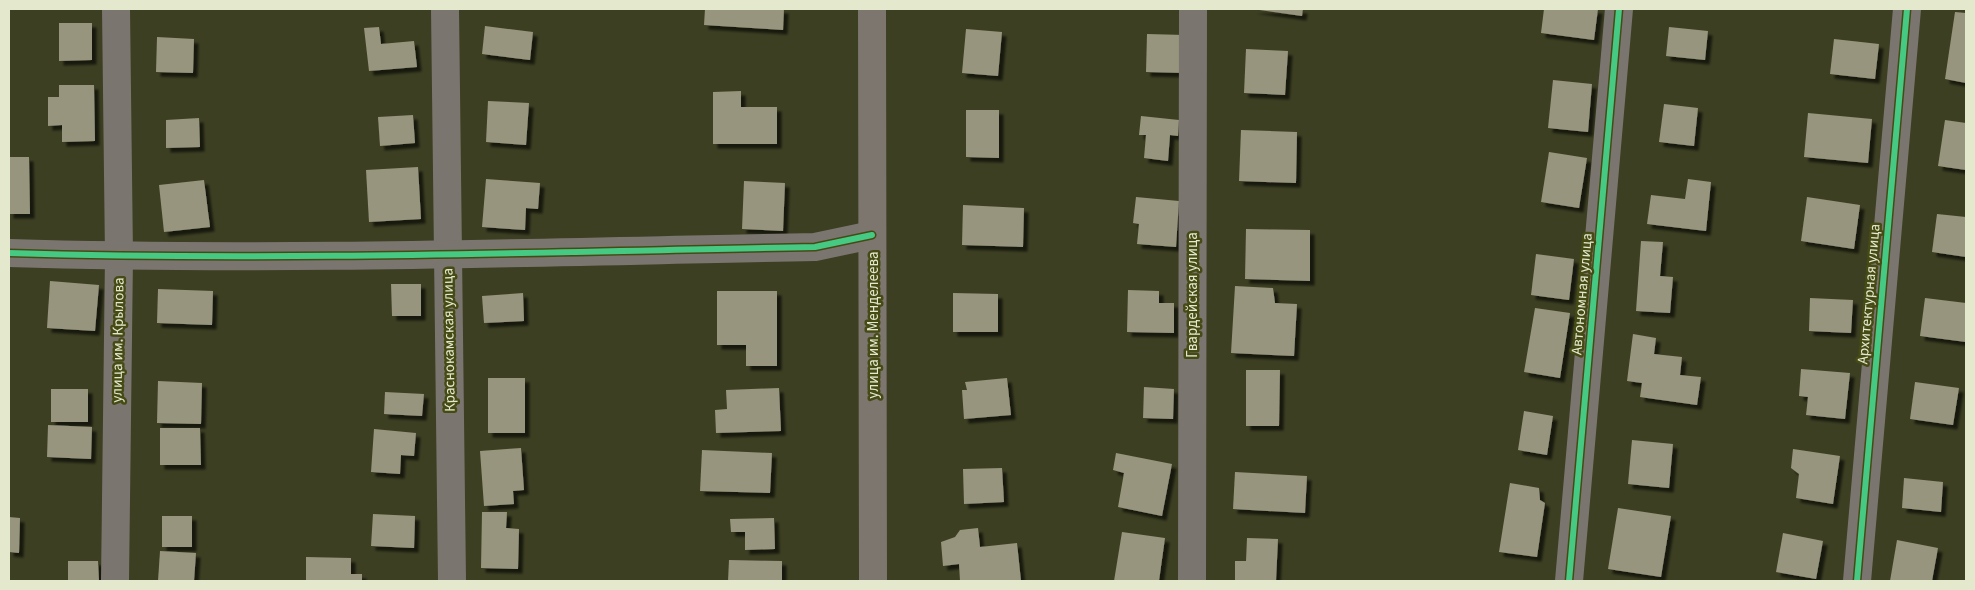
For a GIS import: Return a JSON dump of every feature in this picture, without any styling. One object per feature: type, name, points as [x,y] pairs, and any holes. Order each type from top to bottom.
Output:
[{"type":"main road","name":"улица им. Менделеева","points":[[872,9],[873,581]]},
{"type":"street","name":"улица им. Крылова","points":[[115,581],[119,256],[116,9]]},
{"type":"street","name":"Краснокамская улица","points":[[445,9],[452,581]]},
{"type":"street","name":"Гвардейская улица","points":[[1192,581],[1193,9]]},
{"type":"street","name":"Автономная улица","points":[[1569,581],[1619,9]]},
{"type":"street","name":"Архитектурная улица","points":[[1857,581],[1906,9]]},
{"type":"street","points":[[9,253],[119,256],[448,254],[815,247],[872,235]]},
{"type":"building","points":[[705,9],[784,9],[783,30],[704,25]]},
{"type":"building","points":[[1252,9],[1303,9],[1302,16]]},
{"type":"building","points":[[1544,9],[1598,9],[1594,40],[1541,33]]},
{"type":"building","points":[[1955,12],[1966,13],[1966,83],[1945,79]]},
{"type":"building","points":[[59,23],[92,23],[92,60],[59,61]]},
{"type":"building","points":[[485,26],[533,32],[530,60],[482,54]]},
{"type":"building","points":[[379,27],[381,44],[414,41],[417,67],[369,71],[364,28]]},
{"type":"building","points":[[1669,27],[1708,31],[1705,60],[1666,56]]},
{"type":"building","points":[[966,29],[1002,32],[998,76],[962,73]]},
{"type":"building","points":[[1147,34],[1185,35],[1184,73],[1146,72]]},
{"type":"building","points":[[157,37],[194,39],[193,73],[156,72]]},
{"type":"building","points":[[1834,39],[1879,44],[1875,79],[1830,74]]},
{"type":"building","points":[[1246,49],[1288,51],[1285,95],[1244,93]]},
{"type":"building","points":[[1553,80],[1592,84],[1588,132],[1548,128]]},
{"type":"building","points":[[59,85],[94,85],[95,141],[62,142],[62,125],[48,126],[48,97],[59,97]]},
{"type":"building","points":[[741,91],[741,107],[777,107],[777,144],[713,144],[713,92]]},
{"type":"building","points":[[488,101],[529,103],[526,145],[486,142]]},
{"type":"building","points":[[1664,104],[1698,108],[1694,146],[1659,142]]},
{"type":"building","points":[[966,110],[999,110],[999,158],[966,157]]},
{"type":"building","points":[[1808,113],[1872,119],[1868,163],[1804,157]]},
{"type":"building","points":[[413,115],[415,143],[380,146],[378,117]]},
{"type":"building","points":[[1141,116],[1179,120],[1178,136],[1170,135],[1168,161],[1144,158],[1146,135],[1139,135]]},
{"type":"building","points":[[199,118],[200,147],[166,148],[166,120]]},
{"type":"building","points":[[1945,120],[1966,123],[1966,170],[1938,166]]},
{"type":"building","points":[[1241,130],[1297,132],[1296,183],[1239,181]]},
{"type":"building","points":[[1549,152],[1587,158],[1579,208],[1541,202]]},
{"type":"building","points":[[9,157],[29,157],[30,214],[9,214]]},
{"type":"building","points":[[418,167],[421,219],[369,222],[366,170]]},
{"type":"building","points":[[486,179],[540,183],[538,209],[526,208],[525,230],[482,227]]},
{"type":"building","points":[[1688,179],[1711,182],[1706,231],[1647,224],[1651,195],[1685,199]]},
{"type":"building","points":[[204,180],[210,227],[164,232],[159,185]]},
{"type":"building","points":[[744,181],[785,183],[783,231],[742,229]]},
{"type":"building","points":[[1136,197],[1179,201],[1176,247],[1137,244],[1139,224],[1133,223]]},
{"type":"building","points":[[1807,197],[1860,205],[1854,249],[1801,241]]},
{"type":"building","points":[[963,205],[1024,208],[1023,247],[962,245]]},
{"type":"building","points":[[1937,214],[1966,217],[1966,257],[1932,252]]},
{"type":"building","points":[[1246,229],[1310,230],[1310,281],[1245,279]]},
{"type":"building","points":[[1641,241],[1663,242],[1660,276],[1673,277],[1670,313],[1636,311]]},
{"type":"building","points":[[1536,254],[1574,259],[1569,300],[1531,295]]},
{"type":"building","points":[[50,281],[99,285],[95,331],[47,328]]},
{"type":"building","points":[[391,284],[421,284],[421,316],[392,316]]},
{"type":"building","points":[[1235,286],[1273,288],[1275,303],[1297,304],[1294,356],[1231,353]]},
{"type":"building","points":[[158,289],[213,291],[212,325],[157,323]]},
{"type":"building","points":[[1128,290],[1159,291],[1159,303],[1174,303],[1174,333],[1127,332]]},
{"type":"building","points":[[717,291],[777,291],[777,366],[746,366],[746,345],[717,345]]},
{"type":"building","points":[[523,293],[524,321],[484,323],[482,296]]},
{"type":"building","points":[[953,293],[998,294],[998,332],[953,332]]},
{"type":"building","points":[[1810,298],[1853,300],[1851,333],[1809,331]]},
{"type":"building","points":[[1925,298],[1966,303],[1966,342],[1920,336]]},
{"type":"building","points":[[1535,308],[1570,313],[1560,378],[1524,372]]},
{"type":"building","points":[[1633,334],[1656,338],[1654,354],[1682,357],[1680,375],[1701,377],[1697,405],[1640,397],[1642,383],[1627,381]]},
{"type":"building","points":[[1801,369],[1850,373],[1845,419],[1806,415],[1808,397],[1799,396]]},
{"type":"building","points":[[1246,370],[1280,370],[1279,426],[1246,426]]},
{"type":"building","points":[[488,378],[525,378],[525,433],[488,433]]},
{"type":"building","points":[[1007,378],[1011,415],[964,419],[962,390],[967,390],[965,382]]},
{"type":"building","points":[[158,381],[202,383],[201,424],[157,423]]},
{"type":"building","points":[[1915,382],[1959,388],[1953,425],[1910,419]]},
{"type":"building","points":[[1144,387],[1174,389],[1173,419],[1143,418]]},
{"type":"building","points":[[779,388],[781,431],[716,433],[715,410],[727,409],[726,390]]},
{"type":"building","points":[[51,389],[88,389],[88,422],[51,422]]},
{"type":"building","points":[[385,392],[424,394],[422,416],[384,414]]},
{"type":"building","points":[[1524,411],[1553,416],[1547,455],[1518,450]]},
{"type":"building","points":[[48,425],[92,427],[91,459],[47,457]]},
{"type":"building","points":[[160,428],[200,428],[201,465],[160,465]]},
{"type":"building","points":[[374,429],[416,433],[414,456],[401,455],[400,474],[371,472]]},
{"type":"building","points":[[1632,440],[1673,444],[1669,488],[1628,484]]},
{"type":"building","points":[[521,448],[524,490],[513,491],[514,504],[484,506],[480,451]]},
{"type":"building","points":[[1793,449],[1840,456],[1833,504],[1796,498],[1799,474],[1791,468]]},
{"type":"building","points":[[702,450],[772,453],[770,493],[700,491]]},
{"type":"building","points":[[1116,453],[1172,464],[1162,516],[1118,507],[1124,473],[1113,470]]},
{"type":"building","points":[[1002,468],[1004,502],[964,504],[963,469]]},
{"type":"building","points":[[1235,472],[1307,476],[1305,513],[1233,509]]},
{"type":"building","points":[[1904,478],[1943,482],[1941,512],[1902,508]]},
{"type":"building","points":[[1510,483],[1539,488],[1540,500],[1545,503],[1537,557],[1499,552]]},
{"type":"building","points":[[1618,508],[1671,516],[1661,577],[1608,569]]},
{"type":"building","points":[[482,512],[507,512],[506,528],[519,529],[518,569],[481,568]]},
{"type":"building","points":[[373,514],[415,516],[414,548],[371,546]]},
{"type":"building","points":[[162,516],[192,516],[192,547],[162,547]]},
{"type":"building","points":[[9,517],[20,518],[19,553],[9,552]]},
{"type":"building","points":[[774,518],[775,549],[745,550],[745,532],[731,532],[730,519]]},
{"type":"building","points":[[978,528],[980,547],[1017,543],[1021,581],[960,581],[959,564],[943,566],[941,542],[955,537],[960,530]]},
{"type":"building","points":[[1122,532],[1165,538],[1159,581],[1114,581]]},
{"type":"building","points":[[1783,533],[1823,541],[1816,579],[1776,572]]},
{"type":"building","points":[[1247,538],[1278,539],[1276,581],[1235,581],[1235,561],[1246,561]]},
{"type":"building","points":[[1897,540],[1938,548],[1932,581],[1890,581]]},
{"type":"building","points":[[160,551],[196,553],[194,581],[158,581]]},
{"type":"building","points":[[306,557],[351,558],[351,574],[362,574],[362,581],[306,581]]},
{"type":"building","points":[[729,560],[782,561],[782,581],[728,581]]},
{"type":"building","points":[[68,561],[98,561],[99,581],[68,581]]},
{"type":"cycle path","points":[[1569,581],[1619,9]]},
{"type":"cycle path","points":[[1857,581],[1907,9]]},
{"type":"cycle path","points":[[9,253],[311,256],[815,247],[872,235]]}]
